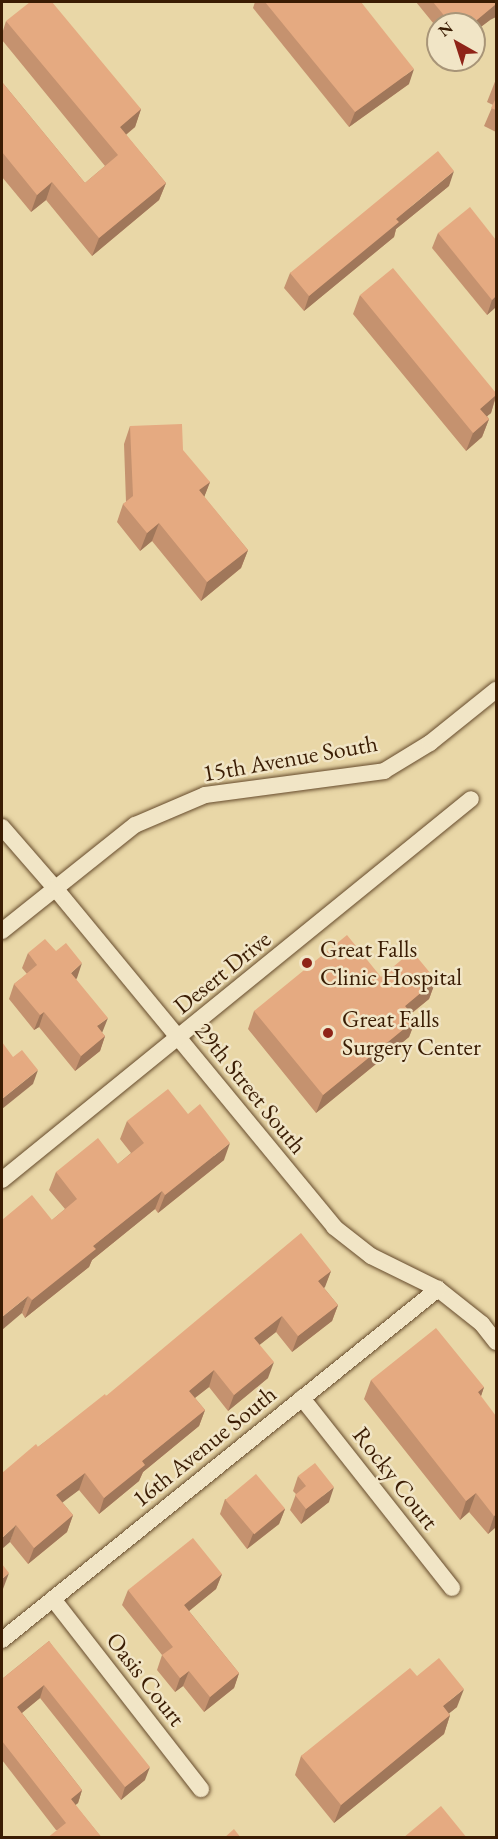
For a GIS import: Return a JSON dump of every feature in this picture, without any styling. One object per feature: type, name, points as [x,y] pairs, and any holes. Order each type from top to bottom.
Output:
[{"type":"street","name":"15th Avenue South","points":[[2,931],[135,825],[205,795],[384,771],[430,743],[496,690]]},
{"type":"street","name":"Desert Drive","points":[[2,1180],[471,799]]},
{"type":"street","name":"29th Street South","points":[[2,827],[55,888],[334,1227],[371,1256],[438,1289],[482,1324],[496,1342]]},
{"type":"street","name":"16th Avenue South","points":[[2,1640],[438,1289]]},
{"type":"street","name":"Rocky Court","points":[[302,1398],[452,1588]]},
{"type":"street","name":"Oasis Court","points":[[53,1599],[201,1789]]},
{"type":"building","points":[[30,2],[52,2],[141,109],[120,127],[166,183],[99,238],[52,182],[37,195],[2,152],[2,82],[85,183],[118,155],[6,21]]},
{"type":"building","points":[[265,2],[361,2],[414,69],[355,112]]},
{"type":"building","points":[[433,2],[496,2],[486,12],[441,12]]},
{"type":"building","points":[[496,98],[496,110],[491,108]]},
{"type":"building","points":[[438,151],[454,171],[396,219],[399,222],[309,296],[290,273]]},
{"type":"building","points":[[470,207],[496,240],[496,296],[492,300],[438,233]]},
{"type":"building","points":[[393,268],[496,393],[480,409],[489,419],[473,433],[360,295]]},
{"type":"building","points":[[182,424],[183,450],[210,482],[199,490],[248,550],[207,582],[159,523],[147,533],[123,504],[133,496],[130,426]]},
{"type":"building","name":"Great Falls Surgery Center","points":[[347,935],[381,977],[412,951],[436,980],[405,1006],[416,1019],[323,1095],[254,1011]]},
{"type":"building","points":[[45,939],[56,951],[66,943],[82,963],[71,973],[108,1018],[97,1026],[105,1036],[81,1056],[44,1012],[40,1015],[14,984],[37,965],[28,953]]},
{"type":"building","points":[[2,1042],[13,1057],[22,1050],[38,1070],[2,1099]]},
{"type":"building","points":[[168,1089],[188,1114],[200,1104],[230,1143],[165,1195],[162,1191],[93,1246],[96,1249],[32,1300],[28,1296],[2,1317],[2,1220],[32,1195],[52,1220],[77,1199],[56,1172],[98,1138],[118,1164],[144,1143],[127,1121]]},
{"type":"building","points":[[301,1233],[331,1271],[318,1281],[338,1305],[298,1336],[282,1316],[254,1338],[274,1362],[234,1395],[214,1370],[189,1391],[205,1410],[142,1461],[145,1465],[104,1498],[85,1473],[56,1495],[73,1515],[34,1548],[16,1525],[2,1538],[2,1473],[36,1444],[38,1447],[105,1394],[106,1396]]},
{"type":"building","points":[[436,1328],[484,1387],[478,1392],[496,1416],[496,1514],[494,1516],[476,1493],[466,1501],[371,1380]]},
{"type":"building","points":[[315,1463],[334,1487],[306,1509],[295,1495],[306,1486],[298,1476]]},
{"type":"building","points":[[256,1474],[285,1508],[254,1534],[225,1500]]},
{"type":"building","points":[[193,1538],[222,1574],[184,1605],[239,1673],[210,1697],[189,1671],[180,1678],[162,1655],[173,1647],[128,1590]]},
{"type":"building","points":[[2,1564],[9,1573],[2,1579]]},
{"type":"building","points":[[49,1641],[150,1767],[125,1787],[44,1685],[17,1707],[82,1790],[71,1799],[102,1838],[47,1838],[66,1823],[2,1741],[2,1679]]},
{"type":"building","points":[[439,1658],[464,1689],[443,1706],[450,1715],[341,1805],[301,1756],[410,1668],[417,1676]]},
{"type":"building","points":[[441,1806],[467,1838],[403,1838]]},
{"type":"building","points":[[234,1829],[241,1838],[224,1838]]},
{"type":"place","name":"Great Falls Clinic Hospital","points":[[307,963]]},
{"type":"place","name":"Great Falls Surgery Center","points":[[328,1033]]}]
